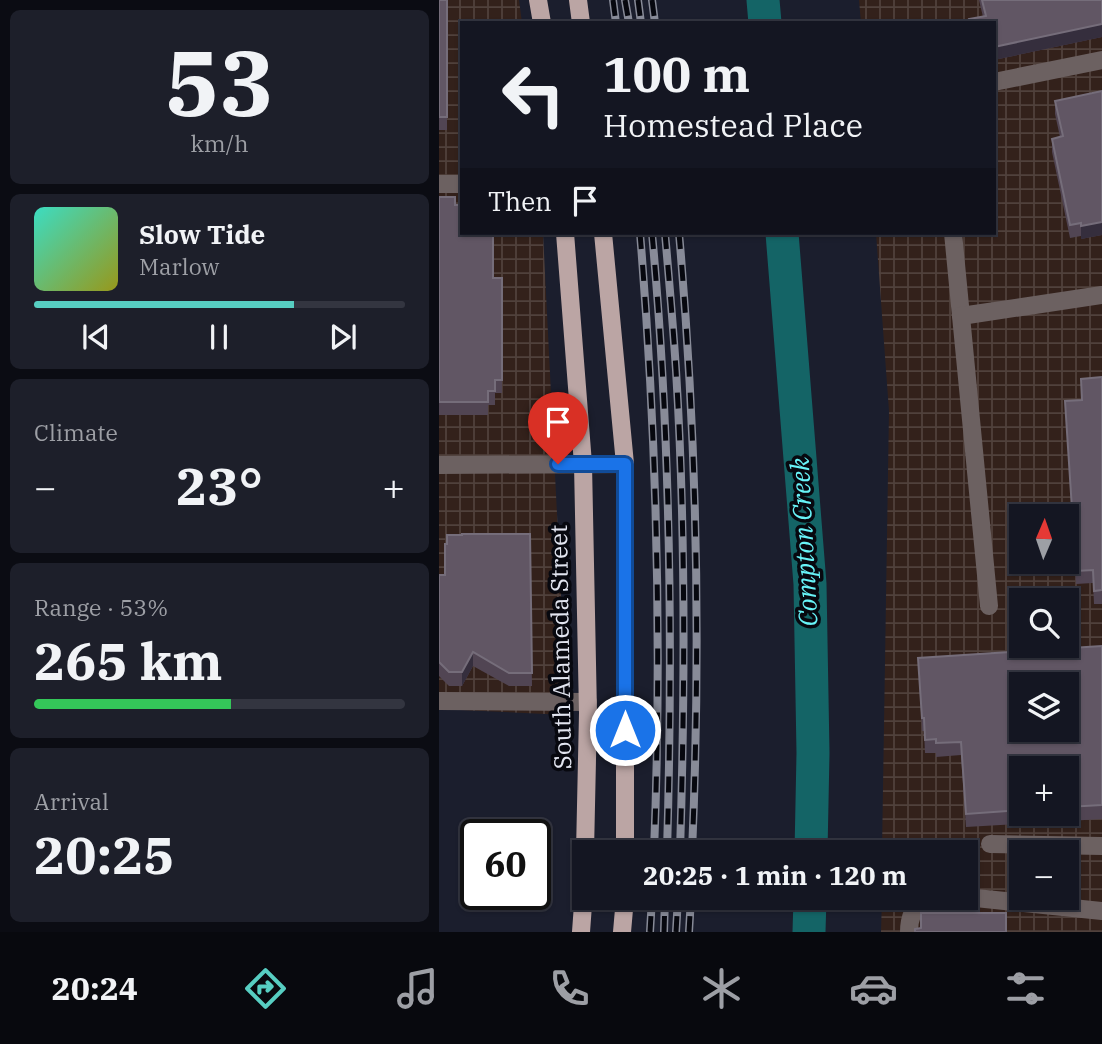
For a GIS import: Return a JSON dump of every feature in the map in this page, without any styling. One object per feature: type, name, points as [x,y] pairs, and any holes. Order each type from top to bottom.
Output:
[{"type":"main road","points":[[538,0],[542,21]]},
{"type":"main road","points":[[578,0],[581,21]]},
{"type":"main road","name":"South Alameda Street","points":[[566,235],[583,464],[588,702],[585,840]]},
{"type":"main road","points":[[603,235],[625,464],[625,840]]},
{"type":"main road","points":[[581,932],[583,910]]},
{"type":"main road","points":[[622,932],[624,910]]},
{"type":"street","points":[[996,82],[1102,60]]},
{"type":"street","points":[[439,184],[460,184]]},
{"type":"street","points":[[953,235],[989,607]]},
{"type":"street","points":[[961,316],[1102,295]]},
{"type":"street","points":[[439,465],[625,464]]},
{"type":"street","points":[[439,701],[588,702]]},
{"type":"street","points":[[990,844],[1102,846]]},
{"type":"street","points":[[978,898],[1102,911]]},
{"type":"street","points":[[909,932],[914,910]]},
{"type":"shaded area","points":[[439,0],[519,0],[522,21],[460,21],[460,235],[543,235],[567,715],[439,709]]},
{"type":"shaded area","points":[[859,0],[1102,0],[1102,932],[881,932],[882,910],[978,910],[978,840],[882,840],[889,411],[876,235],[996,235],[996,21],[861,21]]},
{"type":"building","points":[[439,0],[447,0],[447,117],[439,117]]},
{"type":"building","points":[[982,0],[1102,0],[1102,24],[996,47],[996,21],[969,19],[986,16]]},
{"type":"building","points":[[1102,91],[1102,222],[1070,225],[1052,139],[1063,136],[1055,101]]},
{"type":"building","points":[[439,197],[455,197],[455,205],[460,205],[460,235],[493,235],[493,278],[502,278],[502,380],[495,380],[495,391],[488,391],[488,402],[439,402]]},
{"type":"building","points":[[1102,377],[1102,590],[1094,591],[1093,570],[1079,571],[1079,504],[1072,504],[1065,401],[1082,400],[1081,379]]},
{"type":"building","points":[[530,534],[532,673],[509,673],[473,652],[462,672],[449,672],[439,662],[439,575],[445,575],[447,535]]},
{"type":"building","points":[[1102,646],[1102,805],[1079,806],[1079,756],[1009,756],[1009,811],[966,814],[961,742],[936,743],[936,739],[925,740],[918,658],[1009,652],[1009,658],[1079,658],[1079,648]]},
{"type":"building","points":[[921,913],[1006,913],[1006,932],[915,932],[915,929],[921,928]]},
{"type":"waterway","name":"Compton Creek","points":[[763,0],[765,21]]},
{"type":"waterway","name":"Compton Creek","points":[[782,235],[810,584],[813,753],[811,840]]},
{"type":"waterway","name":"Compton Creek","points":[[809,932],[810,910]]},
{"type":"railway","points":[[613,0],[616,21]]},
{"type":"railway","points":[[625,0],[629,21]]},
{"type":"railway","points":[[638,0],[641,21]]},
{"type":"railway","points":[[652,0],[655,21]]},
{"type":"railway","points":[[640,235],[654,465],[658,620],[654,840]]},
{"type":"railway","points":[[652,235],[663,388],[669,542],[667,840]]},
{"type":"railway","points":[[665,235],[682,491],[684,672],[680,840]]},
{"type":"railway","points":[[679,235],[690,388],[696,542],[692,840]]},
{"type":"railway","points":[[650,932],[651,910]]},
{"type":"railway","points":[[664,932],[665,910]]},
{"type":"railway","points":[[676,932],[677,910]]},
{"type":"railway","points":[[689,932],[690,910]]},
{"type":"route","points":[[558,464],[625,464],[625,730]]}]
